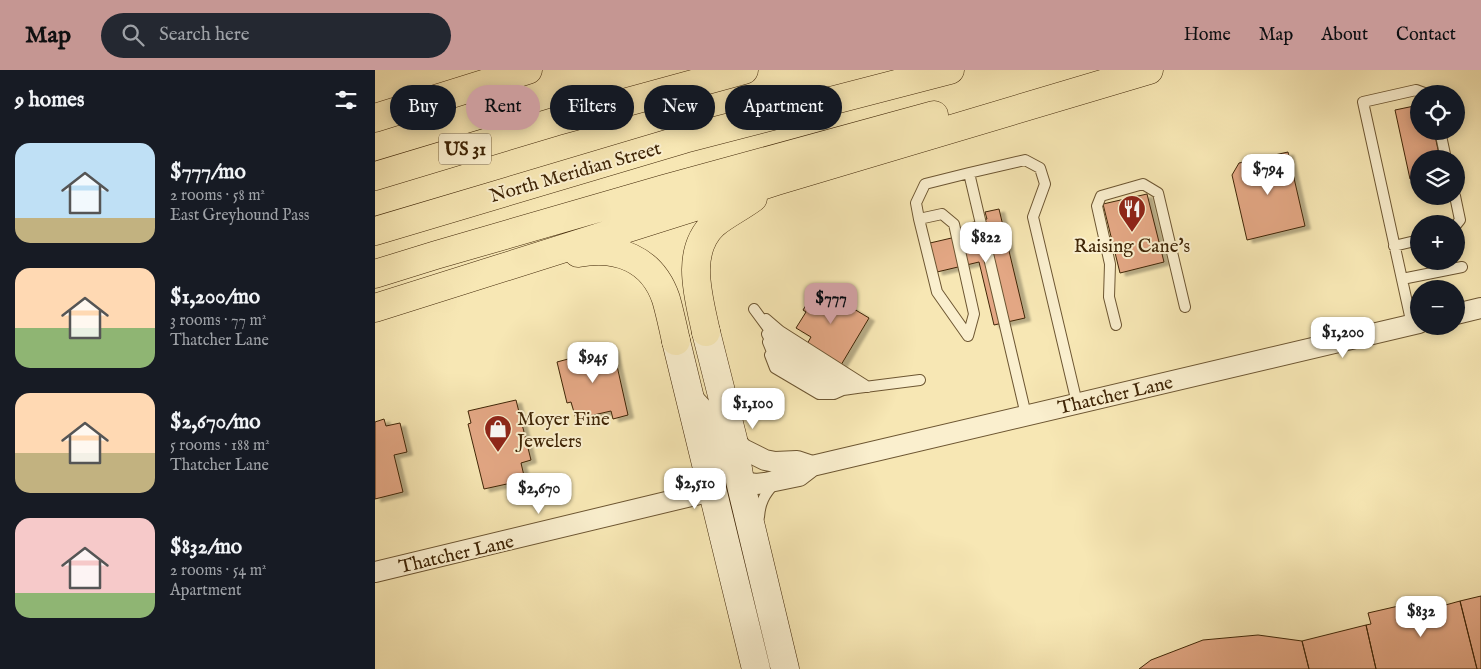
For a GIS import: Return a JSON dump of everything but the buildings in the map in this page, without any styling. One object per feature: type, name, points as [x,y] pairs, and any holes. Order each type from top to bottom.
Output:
[{"type":"highway","points":[[634,96],[711,70]]},
{"type":"highway","name":"US 31","points":[[634,100],[744,70]]},
{"type":"highway","name":"North Meridian Street","points":[[375,230],[684,139],[809,105],[950,70]]},
{"type":"highway","points":[[375,274],[645,195],[916,120],[1035,91],[1140,70]]},
{"type":"highway","points":[[375,308],[777,181],[1149,70]]},
{"type":"highway","points":[[375,118],[523,72]]},
{"type":"highway","name":"US 31","points":[[375,176],[550,123]]},
{"type":"highway","points":[[706,332],[697,288],[696,272],[698,250],[702,240],[715,224],[777,181]]},
{"type":"highway","points":[[440,286],[574,253],[593,250],[617,252],[637,260],[653,276],[666,298],[676,341]]},
{"type":"street","points":[[1465,312],[1481,308]]},
{"type":"street","name":"Thatcher Lane","points":[[375,572],[726,489],[799,476],[812,466],[1410,325]]},
{"type":"street","points":[[706,332],[733,439],[726,489],[756,669]]},
{"type":"street","points":[[676,341],[687,384],[726,489],[753,540],[758,576],[785,669]]},
{"type":"street","name":"Thatcher Lane","points":[[733,439],[743,449],[765,460],[775,462],[797,461],[812,466]]},
{"type":"lane","points":[[1410,91],[1363,102],[1394,246],[1410,307]]},
{"type":"lane","points":[[919,220],[942,214],[954,224],[974,314],[968,336],[937,292],[919,220],[916,203],[925,184],[1025,160],[1040,168],[1045,184],[1033,217],[1077,403]]},
{"type":"lane","points":[[969,173],[1026,415]]},
{"type":"lane","points":[[1116,325],[1109,297],[1110,264],[1097,206],[1101,196],[1143,184],[1157,194],[1185,307]]},
{"type":"lane","points":[[1394,246],[1410,242]]},
{"type":"lane","points":[[1402,279],[1447,270]]},
{"type":"lane","points":[[753,309],[780,331],[868,387]]},
{"type":"lane","points":[[753,309],[776,339],[857,388]]},
{"type":"lane","points":[[753,309],[773,346],[838,392]]},
{"type":"lane","points":[[753,309],[775,368],[819,394],[920,380]]},
{"type":"lane","points":[[753,540],[759,526],[760,505],[765,494],[777,481]]},
{"type":"place","name":"Raising Cane's","points":[[1132,233]]},
{"type":"place","name":"Moyer Fine Jewelers","points":[[498,453]]}]
